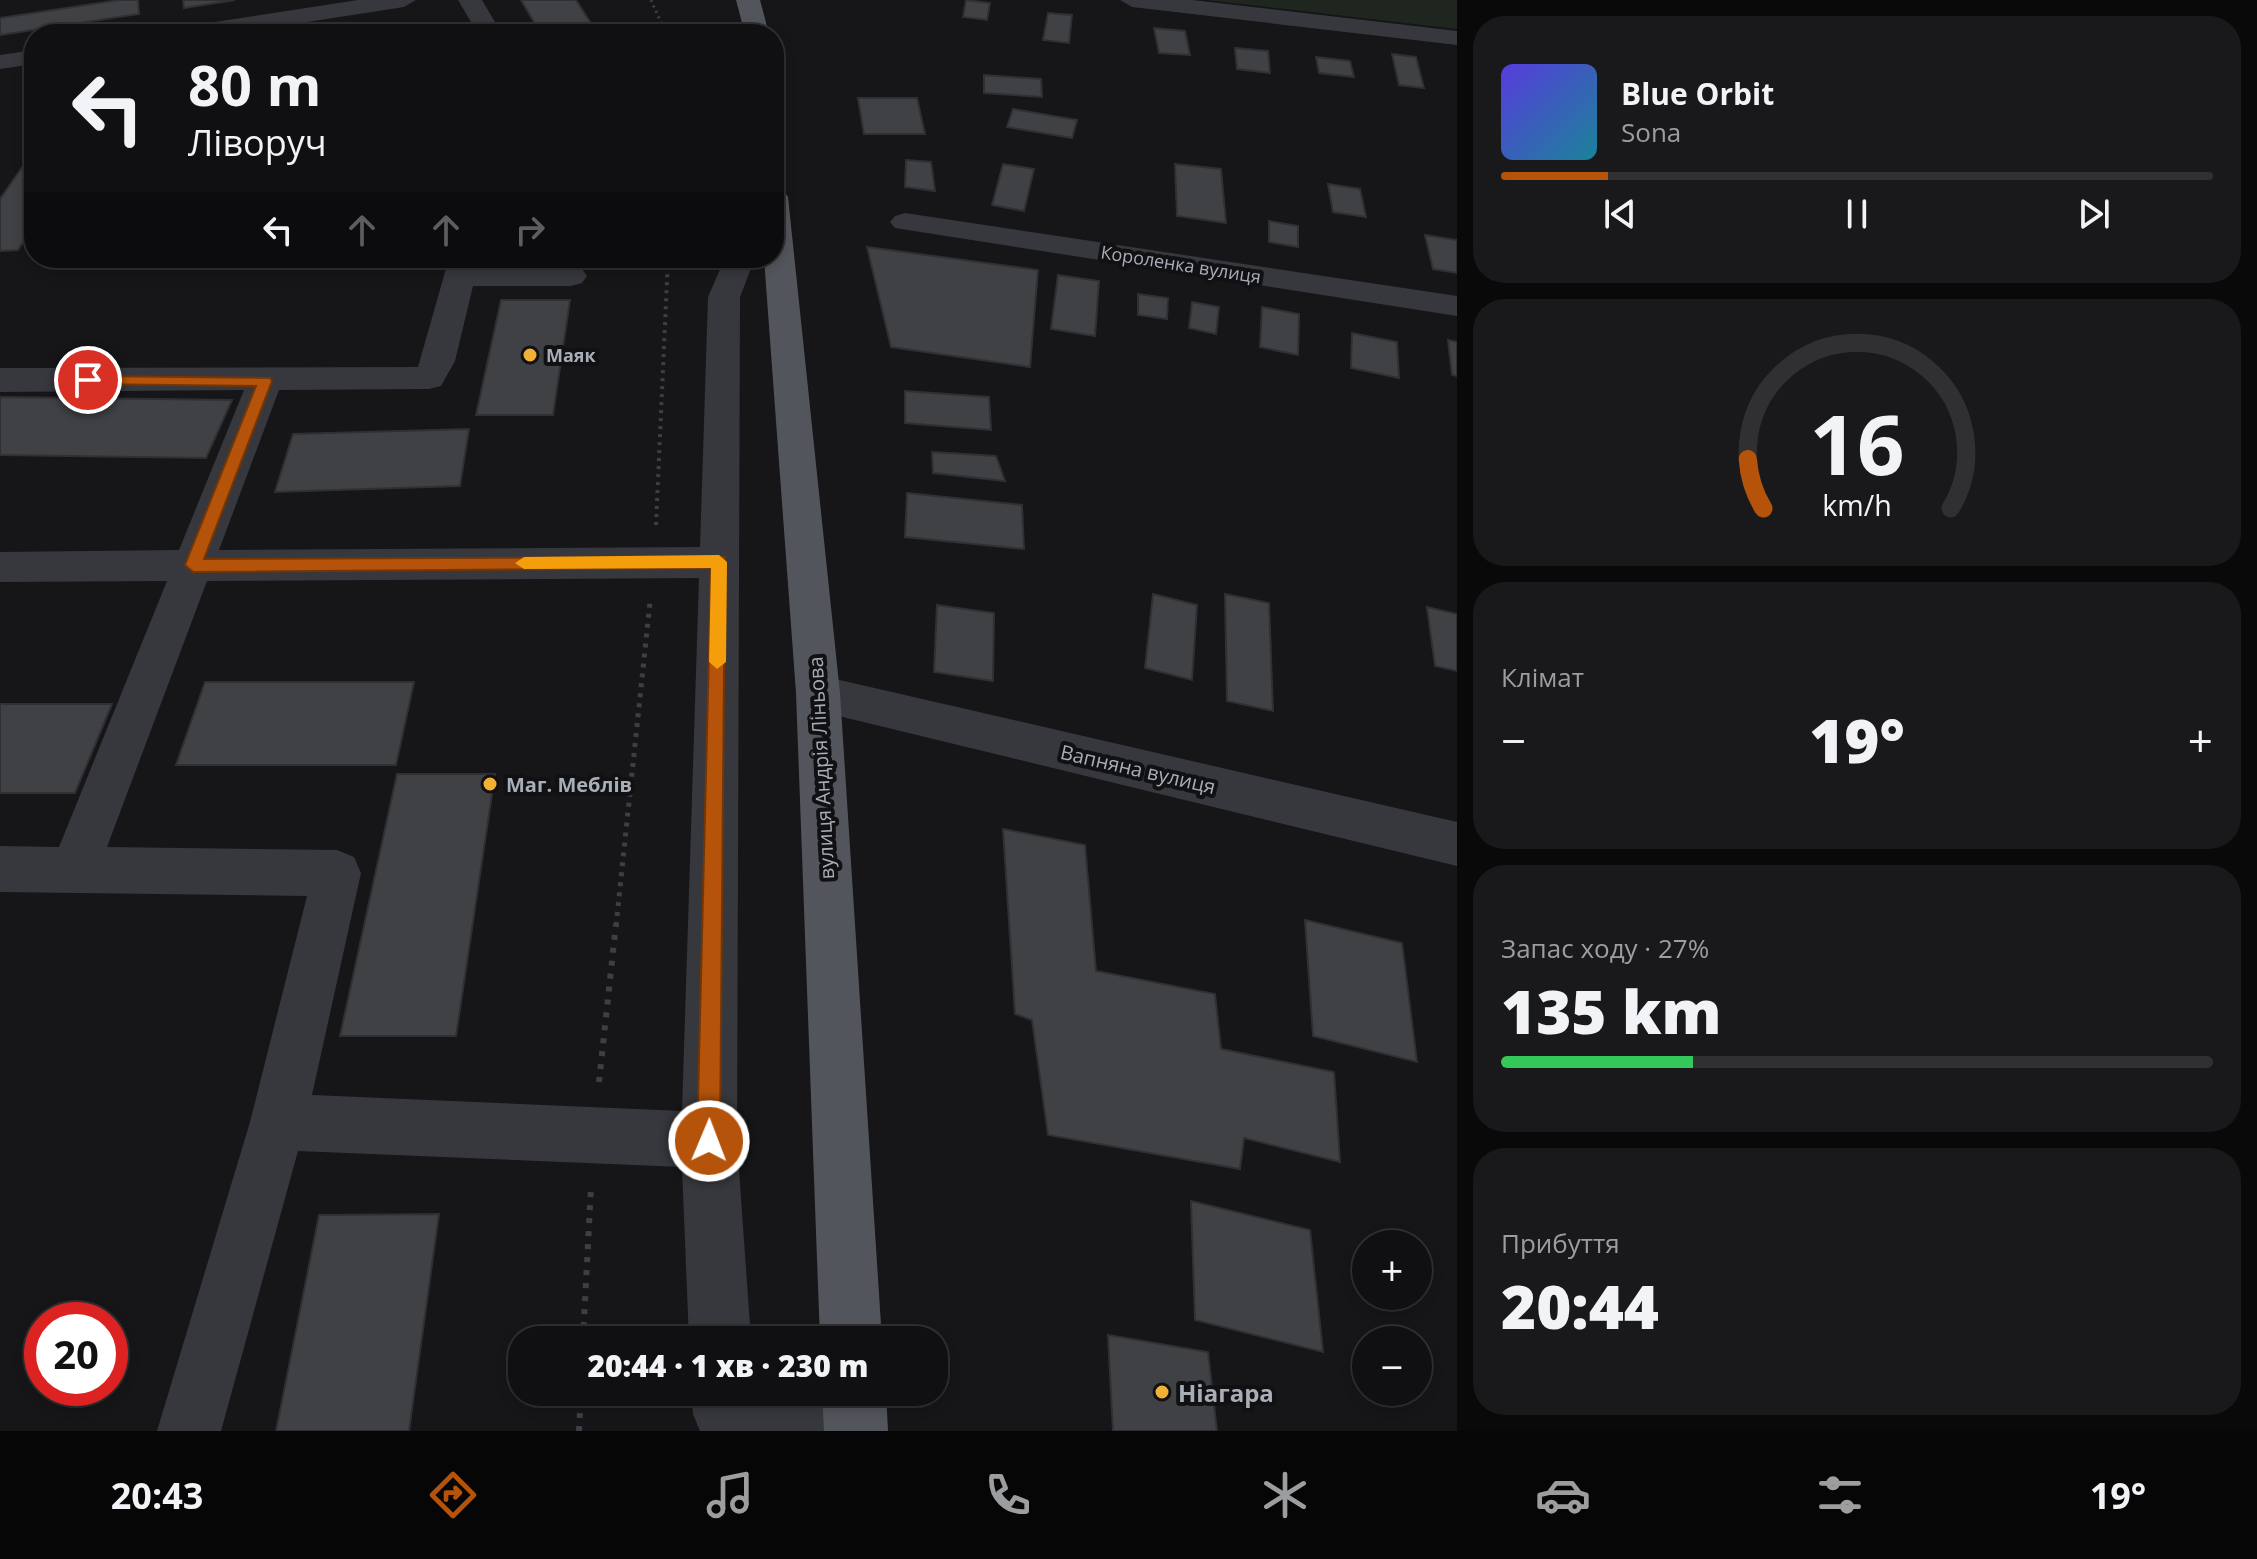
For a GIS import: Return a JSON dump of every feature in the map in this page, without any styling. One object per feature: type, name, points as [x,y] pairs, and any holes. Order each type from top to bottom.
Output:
[{"type":"main road","points":[[748,0],[754,24]]},
{"type":"main road","name":"вулиця Андрія Ліньова","points":[[780,268],[818,693],[850,1326]]},
{"type":"street","points":[[247,24],[404,0]]},
{"type":"street","points":[[470,0],[484,24]]},
{"type":"street","points":[[1132,0],[1457,38]]},
{"type":"street","points":[[0,62],[24,58]]},
{"type":"street","name":"Короленка вулиця","points":[[905,222],[1457,306]]},
{"type":"street","points":[[0,380],[429,378],[438,361],[462,268]]},
{"type":"street","points":[[474,268],[571,276]]},
{"type":"street","points":[[719,1326],[709,1141],[724,297],[736,268]]},
{"type":"street","points":[[74,870],[265,381]]},
{"type":"street","points":[[0,567],[719,562]]},
{"type":"street","name":"Вапняна вулиця","points":[[818,693],[1457,844]]},
{"type":"street","points":[[0,869],[337,873],[278,1122],[189,1431]]},
{"type":"street","points":[[278,1122],[593,1133],[709,1141]]},
{"type":"street","points":[[724,1406],[725,1414],[855,1412]]},
{"type":"path","points":[[651,0],[662,24]]},
{"type":"path","points":[[584,1326],[593,1133],[654,562],[668,268]]},
{"type":"path","points":[[579,1431],[580,1406]]},
{"type":"shaded area","points":[[1207,0],[1457,0],[1457,29]]},
{"type":"building","points":[[119,0],[138,0],[139,14],[73,24],[24,24],[24,31],[0,35],[0,18]]},
{"type":"building","points":[[183,0],[235,0],[184,8]]},
{"type":"building","points":[[521,0],[576,0],[591,24],[535,24]]},
{"type":"building","points":[[966,0],[990,3],[987,20],[963,17]]},
{"type":"building","points":[[1048,13],[1072,15],[1069,43],[1043,40]]},
{"type":"building","points":[[1154,28],[1185,31],[1190,55],[1159,53]]},
{"type":"building","points":[[1235,48],[1268,51],[1270,73],[1237,69]]},
{"type":"building","points":[[1392,54],[1416,57],[1424,88],[1399,85]]},
{"type":"building","points":[[1316,57],[1350,61],[1354,77],[1319,73]]},
{"type":"building","points":[[984,75],[1041,79],[1042,97],[984,93]]},
{"type":"building","points":[[858,98],[917,98],[925,134],[864,134]]},
{"type":"building","points":[[1013,109],[1077,120],[1072,138],[1007,127]]},
{"type":"building","points":[[906,160],[931,162],[935,191],[905,187]]},
{"type":"building","points":[[1003,164],[1034,169],[1024,211],[992,205]]},
{"type":"building","points":[[1175,164],[1221,169],[1226,223],[1177,216]]},
{"type":"building","points":[[24,166],[24,241],[18,250],[0,251],[0,199]]},
{"type":"building","points":[[1328,184],[1360,189],[1366,217],[1333,212]]},
{"type":"building","points":[[1269,221],[1298,226],[1298,247],[1269,242]]},
{"type":"building","points":[[1425,235],[1457,240],[1457,273],[1433,269]]},
{"type":"building","points":[[867,247],[1038,270],[1030,367],[891,347]]},
{"type":"building","points":[[1058,275],[1099,281],[1095,336],[1051,329]]},
{"type":"building","points":[[1138,294],[1168,298],[1167,319],[1138,315]]},
{"type":"building","points":[[501,300],[570,300],[553,415],[476,415]]},
{"type":"building","points":[[1192,302],[1219,307],[1216,334],[1189,328]]},
{"type":"building","points":[[1262,307],[1299,314],[1298,355],[1260,347]]},
{"type":"building","points":[[1352,333],[1397,342],[1399,378],[1351,368]]},
{"type":"building","points":[[1448,340],[1457,342],[1457,376],[1452,375]]},
{"type":"building","points":[[905,391],[989,397],[991,430],[905,423]]},
{"type":"building","points":[[0,397],[232,400],[206,458],[0,455]]},
{"type":"building","points":[[469,429],[460,486],[275,492],[293,434]]},
{"type":"building","points":[[932,452],[996,456],[1005,481],[933,473]]},
{"type":"building","points":[[907,493],[1022,505],[1024,549],[905,537]]},
{"type":"building","points":[[1153,594],[1197,605],[1192,680],[1145,668]]},
{"type":"building","points":[[1225,594],[1269,603],[1273,711],[1227,701]]},
{"type":"building","points":[[937,605],[994,613],[993,681],[934,672]]},
{"type":"building","points":[[1427,607],[1457,614],[1457,671],[1435,666]]},
{"type":"building","points":[[205,682],[414,682],[396,765],[176,765]]},
{"type":"building","points":[[0,704],[112,704],[75,793],[0,793]]},
{"type":"building","points":[[397,774],[495,774],[456,1036],[340,1036]]},
{"type":"building","points":[[1003,829],[1085,845],[1096,971],[1215,994],[1221,1049],[1334,1072],[1340,1162],[1244,1138],[1240,1169],[1048,1135],[1032,1020],[1015,1014]]},
{"type":"building","points":[[1305,920],[1402,943],[1417,1062],[1313,1036]]},
{"type":"building","points":[[1191,1201],[1310,1230],[1323,1352],[1195,1320]]},
{"type":"building","points":[[439,1214],[409,1431],[276,1431],[319,1215]]},
{"type":"building","name":"Ніагара","points":[[1108,1335],[1208,1352],[1217,1431],[1113,1431]]},
{"type":"slow traffic","points":[[524,563],[719,562],[717,662]]},
{"type":"place","name":"Маяк","points":[[530,355]]},
{"type":"place","name":"Маг. Меблів","points":[[490,784]]},
{"type":"place","name":"Ніагара","points":[[1162,1392]]},
{"type":"route","points":[[88,380],[265,381],[193,565],[719,562],[709,1141]]}]
